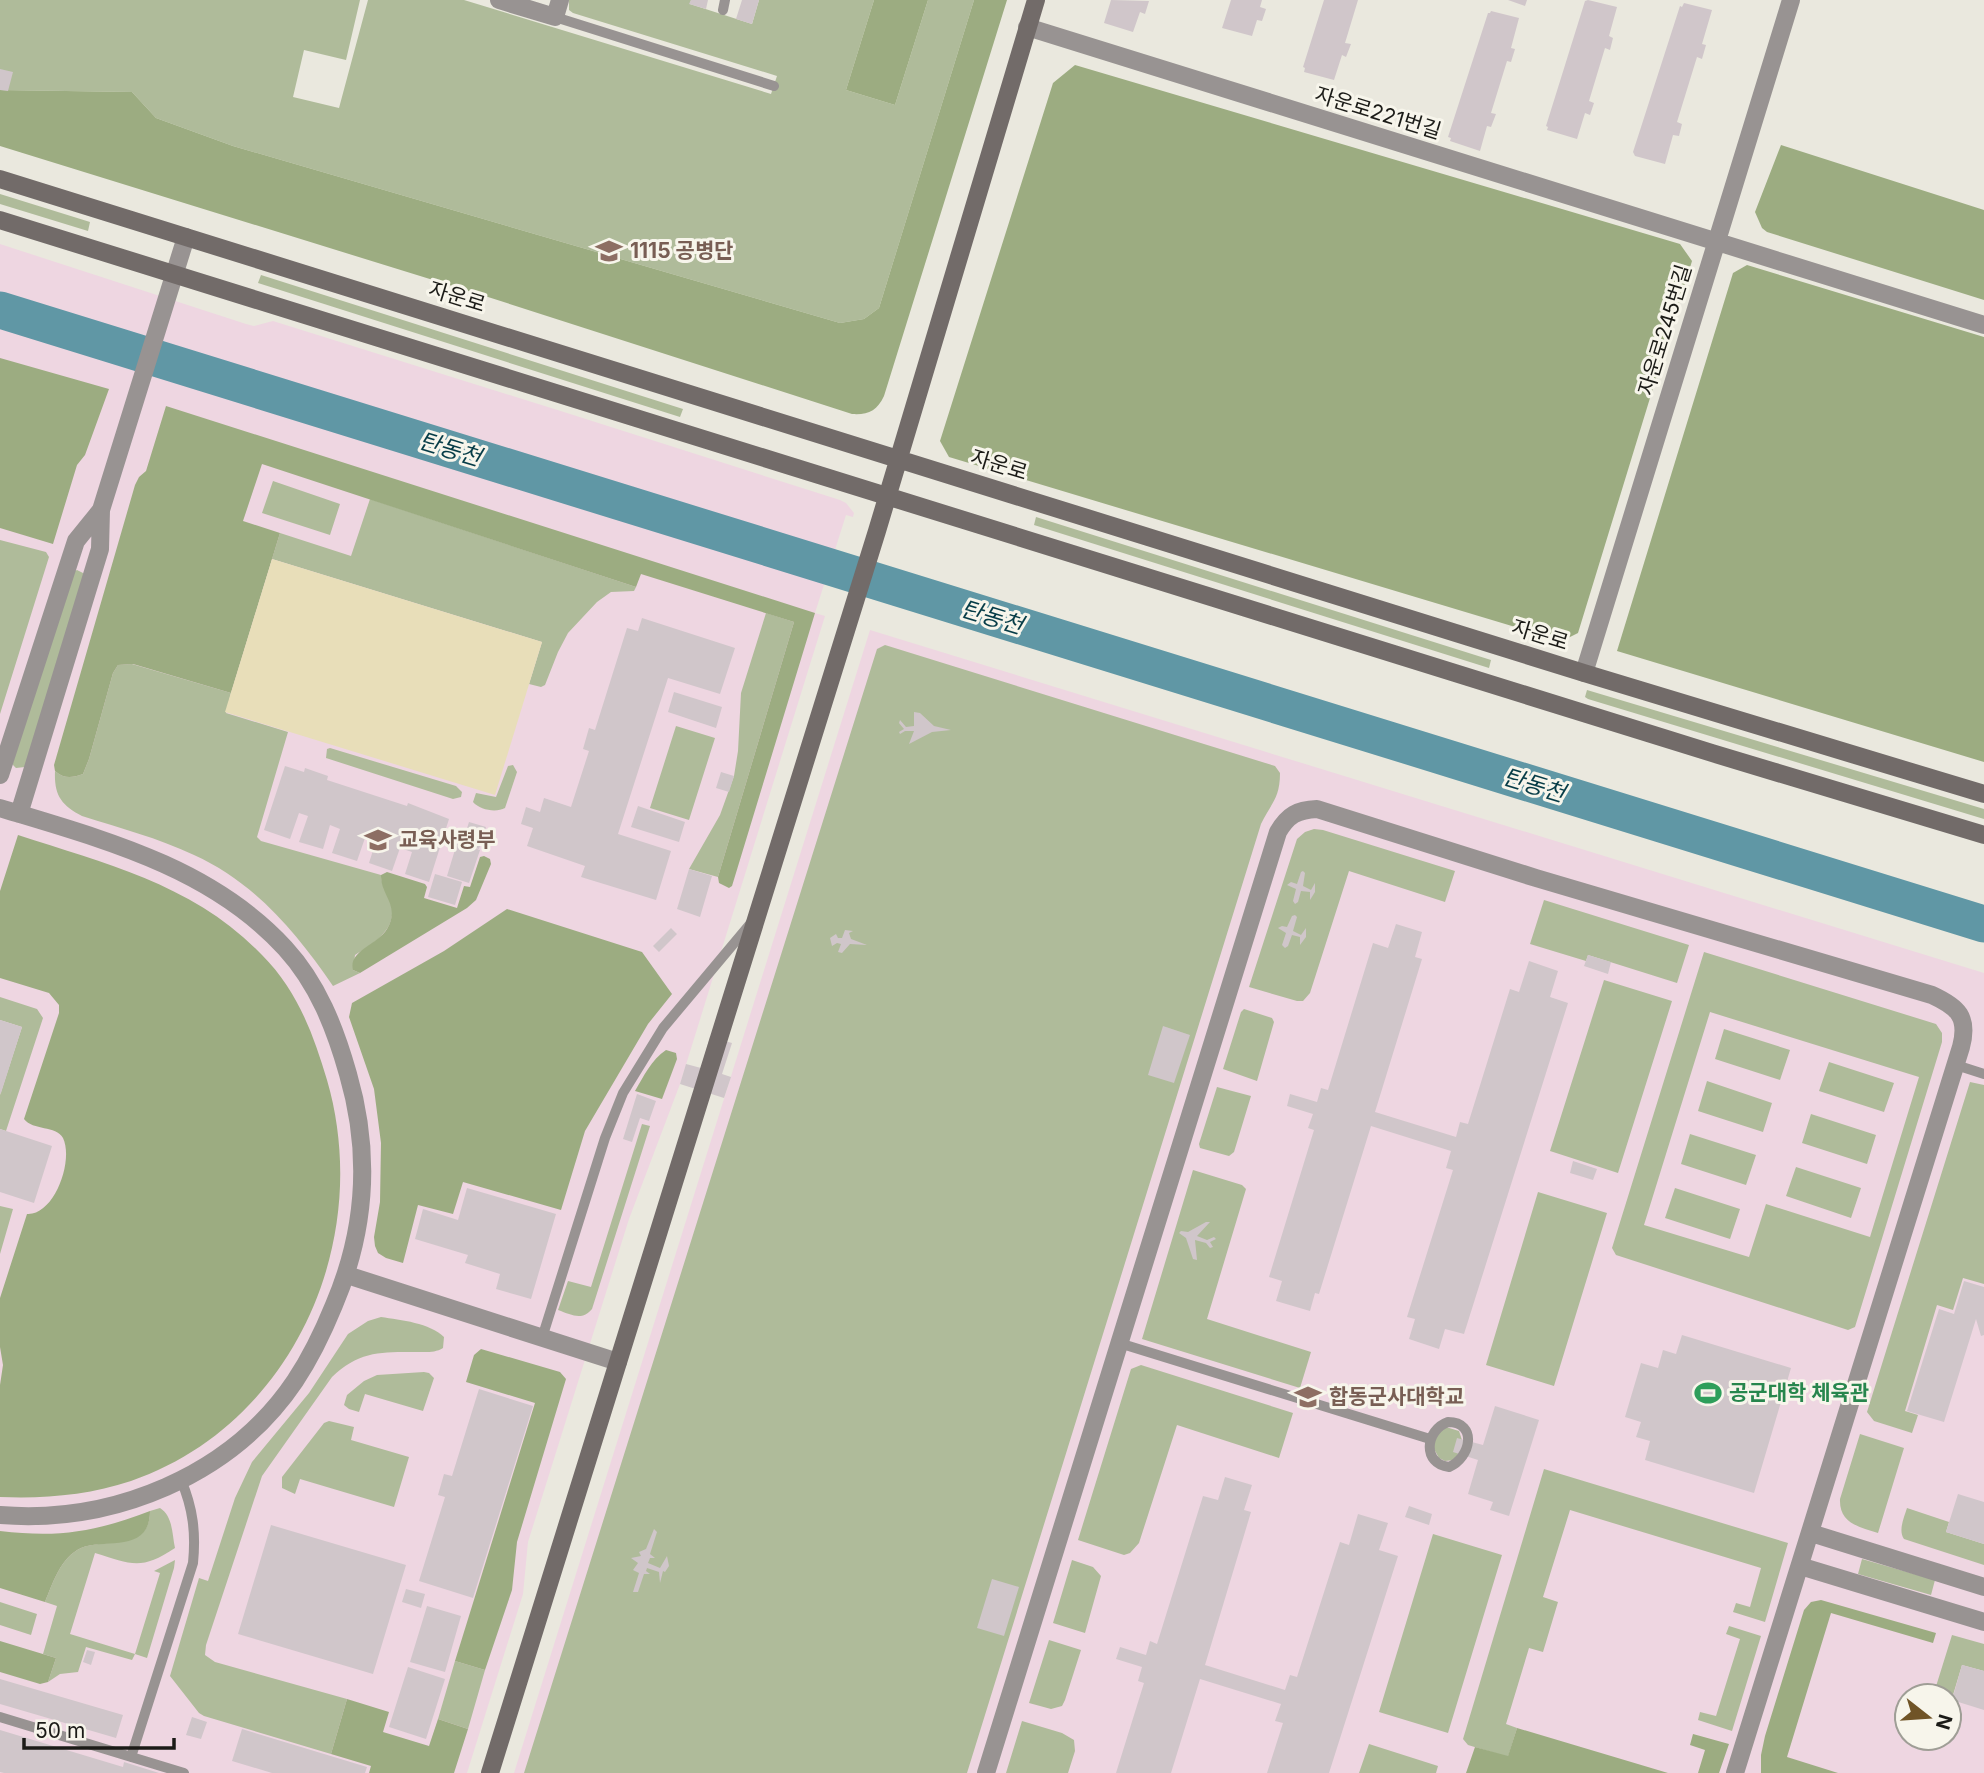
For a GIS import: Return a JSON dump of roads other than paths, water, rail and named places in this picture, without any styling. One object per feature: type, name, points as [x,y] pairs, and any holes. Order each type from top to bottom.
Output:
[{"type":"street","points":[[499,0],[558,9]]},
{"type":"street","points":[[489,1773],[849,624],[1036,0]]},
{"type":"street","name":"자운로245번길","points":[[1584,673],[1791,0]]},
{"type":"street","name":"자운로221번길","points":[[1027,27],[1984,325]]},
{"type":"street","name":"자운로","points":[[0,179],[899,457],[1584,673],[1984,794]]},
{"type":"street","points":[[0,220],[1984,835]]},
{"type":"street","points":[[19,814],[100,549],[101,510],[186,237]]},
{"type":"street","points":[[0,775],[76,541],[101,510]]},
{"type":"street","points":[[0,808],[167,864],[215,888],[253,917],[287,949],[313,985],[330,1019],[356,1102],[363,1185],[359,1226],[347,1275],[320,1339],[294,1382],[269,1413],[243,1438],[213,1461],[151,1494],[104,1508],[26,1517],[0,1516]]},
{"type":"street","points":[[986,1773],[1278,832],[1285,819],[1295,812],[1317,809],[1331,811],[1536,878],[1932,995],[1957,1010],[1963,1021],[1965,1034],[1956,1065],[1735,1773]]},
{"type":"street","points":[[347,1275],[618,1362]]},
{"type":"street","points":[[1811,1532],[1984,1587]]},
{"type":"street","points":[[1800,1566],[1984,1622]]},
{"type":"street","points":[[1745,1742],[1747,1773]]},
{"type":"lane","points":[[558,9],[774,86]]},
{"type":"lane","points":[[542,1338],[605,1138],[623,1093],[663,1028],[758,916]]},
{"type":"lane","points":[[1956,1065],[1984,1073]]},
{"type":"lane","points":[[1119,1343],[1430,1439]]},
{"type":"lane","points":[[1443,1423],[1459,1423],[1467,1434],[1464,1454],[1460,1461],[1449,1467],[1437,1464],[1431,1453],[1430,1439],[1443,1423]]},
{"type":"lane","points":[[131,1757],[193,1563],[194,1518],[181,1480]]},
{"type":"lane","points":[[0,1717],[184,1773]]},
{"type":"waterway","name":"탄동천","points":[[0,310],[1984,924]]},
{"type":"place","name":"1115 공병단","points":[[609,251]]},
{"type":"place","name":"교육사령부","points":[[378,840]]},
{"type":"place","name":"공군대학 체육관","points":[[1708,1393]]},
{"type":"place","name":"합동군사대학교","points":[[1308,1397]]}]
